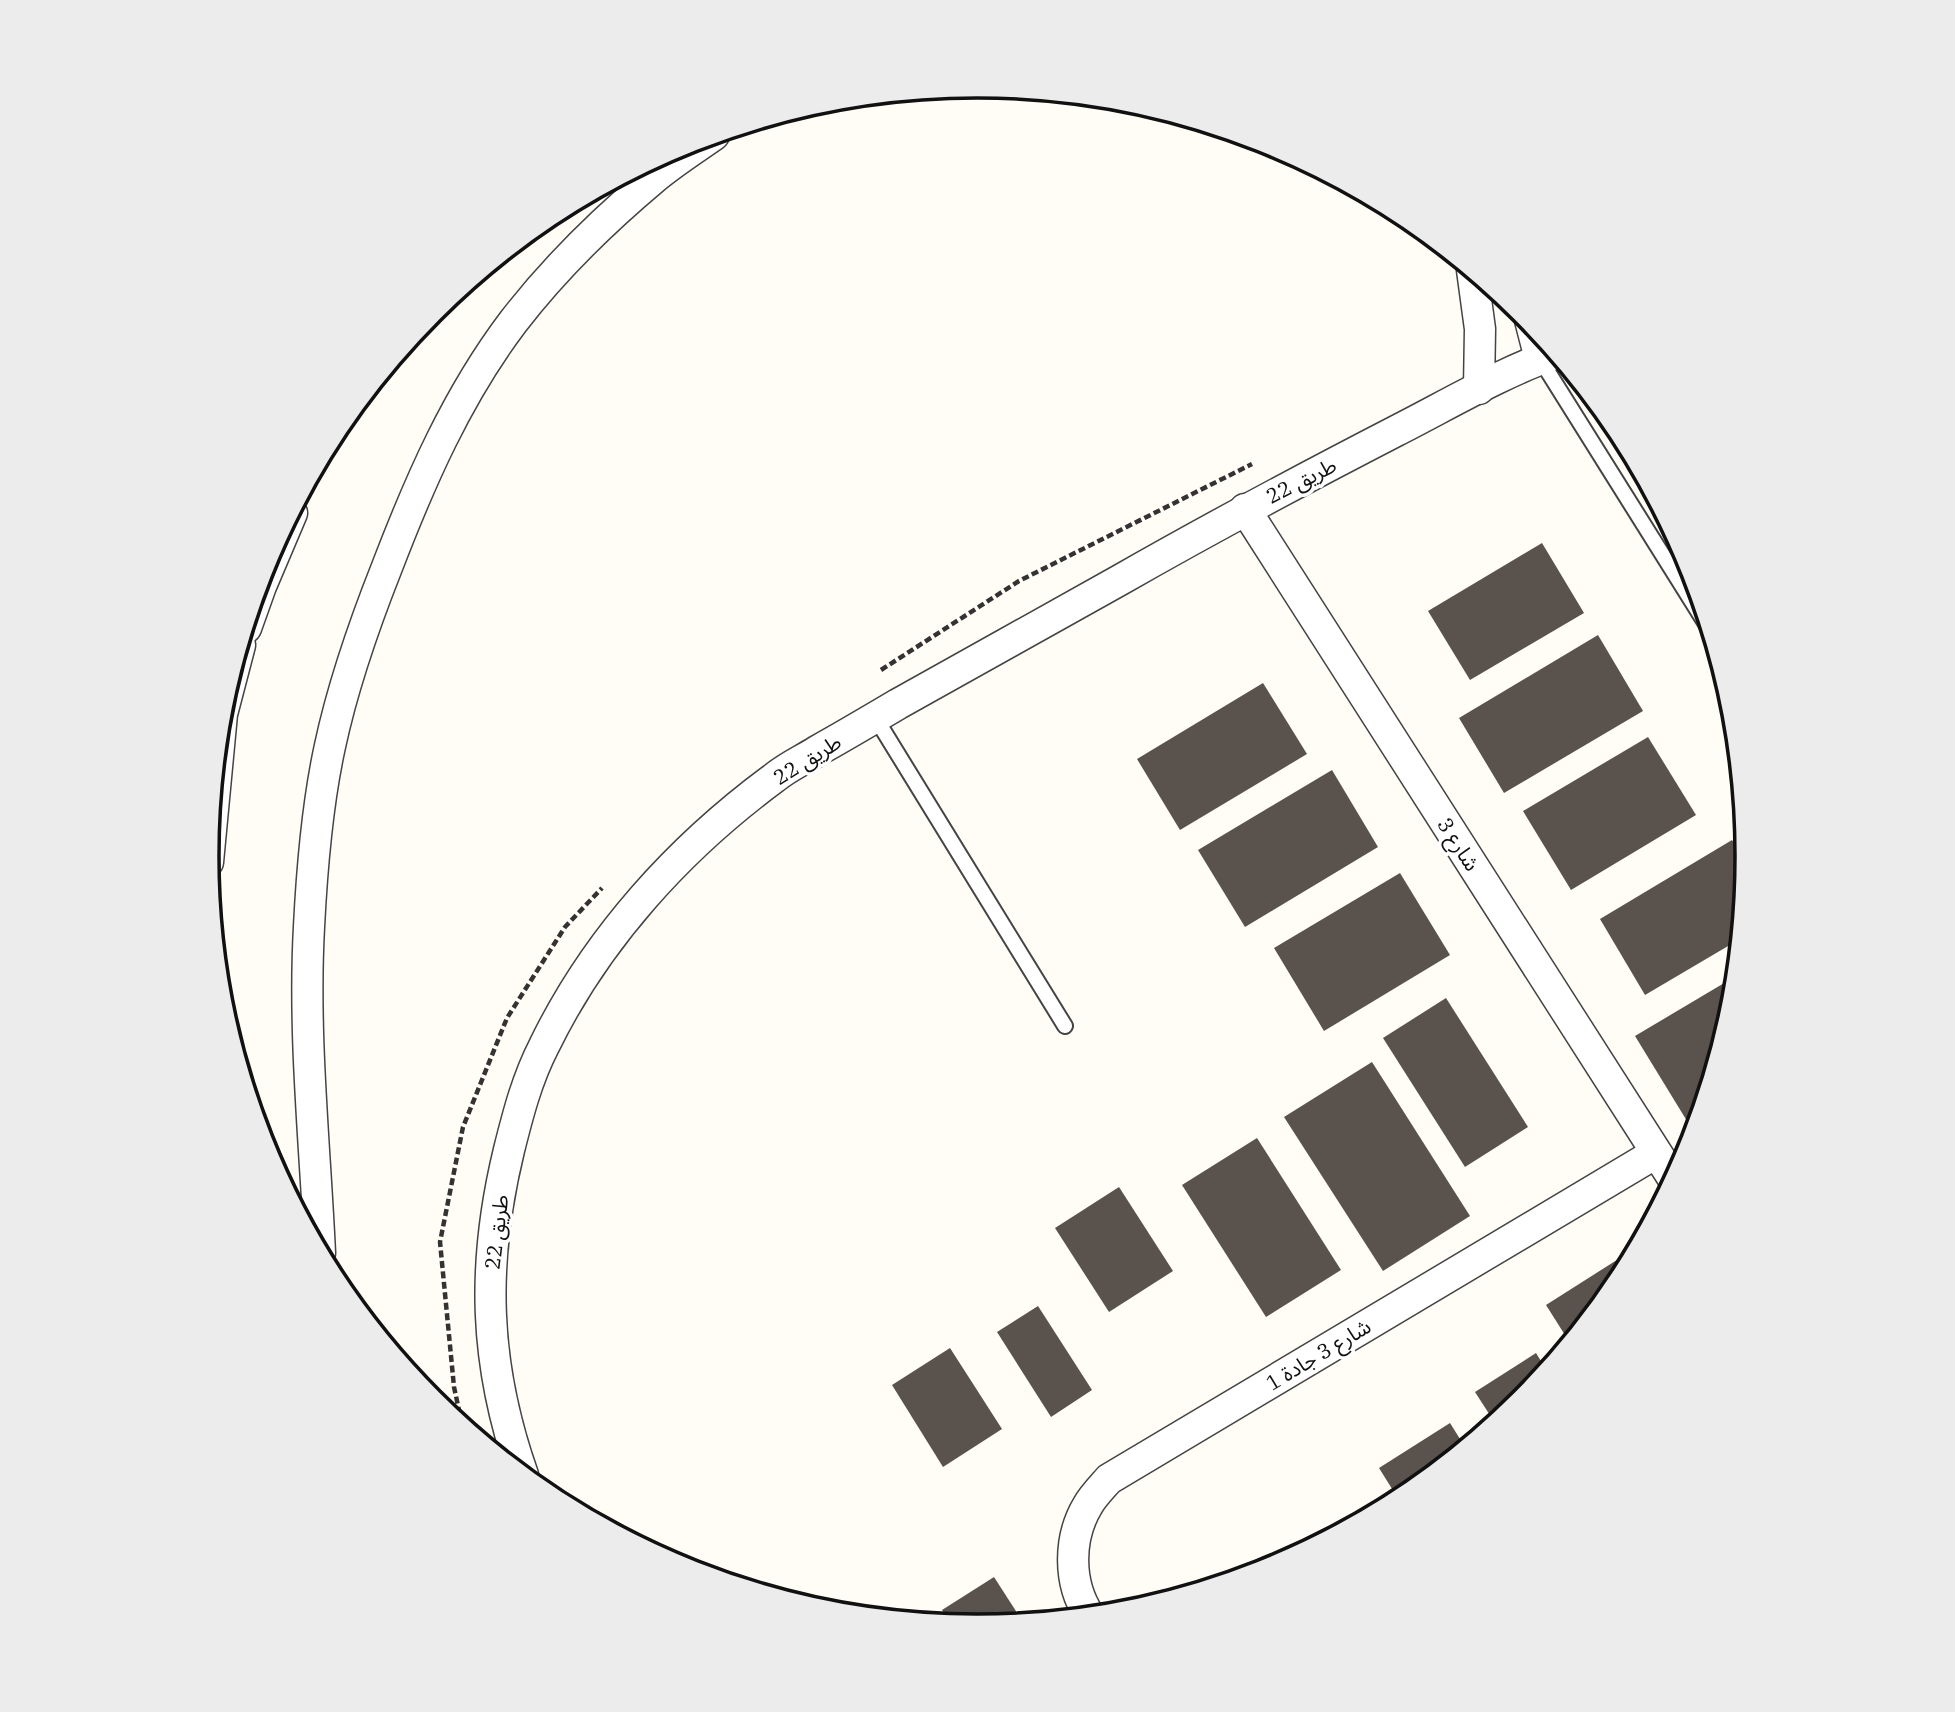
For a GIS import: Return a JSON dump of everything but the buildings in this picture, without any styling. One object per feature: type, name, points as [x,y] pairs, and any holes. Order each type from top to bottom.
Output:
[{"type":"street","points":[[319,1231],[308,1025],[308,929],[314,855],[330,746],[370,611],[410,506],[454,414],[513,323],[546,283],[618,211],[654,178],[681,159]]},
{"type":"street","points":[[1474,283],[1480,329],[1479,388]]},
{"type":"street","name":"طريق 22","points":[[517,1458],[499,1389],[490,1313],[490,1265],[495,1220],[520,1103],[542,1048],[569,1000],[608,941],[653,887],[688,852],[777,775],[1245,509],[1479,388],[1547,356]]},
{"type":"street","name":"شارع 3","points":[[1245,509],[1667,1170]]},
{"type":"street","name":"شارع 3 جادة 1","points":[[1083,1607],[1072,1569],[1075,1536],[1087,1505],[1109,1479],[1656,1153]]},
{"type":"lane","points":[[1551,360],[1688,593]]},
{"type":"lane","points":[[876,717],[1065,1026]]}]
